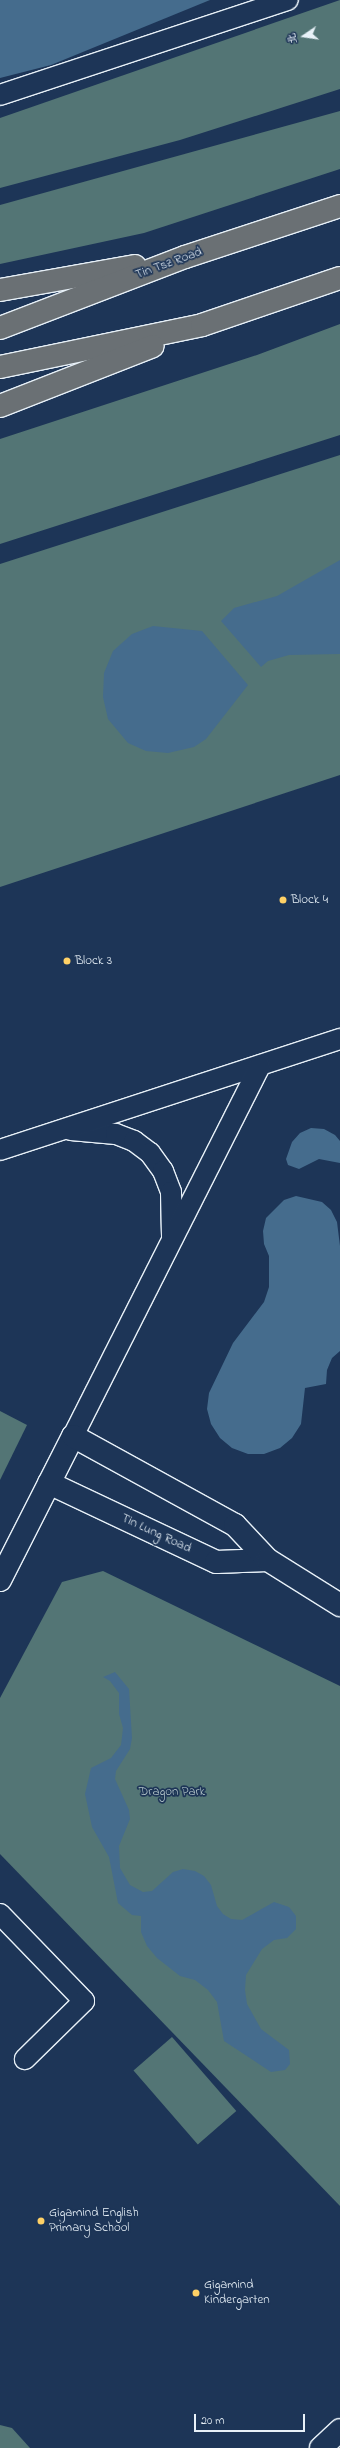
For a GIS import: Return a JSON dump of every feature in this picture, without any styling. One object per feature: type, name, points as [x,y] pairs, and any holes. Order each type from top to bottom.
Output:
[{"type":"main road","name":"Tin Tsz Road","points":[[0,328],[185,257],[340,206]]},
{"type":"main road","points":[[0,290],[185,257]]},
{"type":"main road","points":[[0,406],[202,326],[340,278]]},
{"type":"main road","points":[[0,368],[202,326]]},
{"type":"street","points":[[0,1580],[73,1436],[235,1525],[268,1560],[340,1605]]},
{"type":"street","name":"Tin Lung Road","points":[[49,1483],[216,1562],[268,1560]]},
{"type":"street","points":[[321,2448],[340,2430]]},
{"type":"lane","points":[[0,95],[288,0]]},
{"type":"lane","points":[[0,1150],[340,1039]]},
{"type":"lane","points":[[73,1436],[260,1065]]},
{"type":"lane","points":[[65,1129],[116,1134],[134,1141],[150,1153],[163,1171],[171,1192],[172,1240]]},
{"type":"lane","points":[[0,1914],[84,2001],[25,2059]]},
{"type":"green space","points":[[340,0],[340,89],[180,140],[0,188],[0,118]]},
{"type":"green space","points":[[340,111],[340,169],[144,233],[0,264],[0,205]]},
{"type":"green space","points":[[340,324],[340,435],[0,544],[0,439],[257,355]]},
{"type":"green space","points":[[340,455],[340,775],[0,887],[0,564]]},
{"type":"green space","points":[[0,1411],[27,1425],[0,1480]]},
{"type":"green space","name":"Dragon Park","points":[[103,1571],[340,1686],[340,2206],[0,1854],[0,1698],[62,1582]]},
{"type":"green space","points":[[172,2037],[236,2111],[198,2144],[134,2070]]},
{"type":"green space","points":[[0,2425],[12,2428],[30,2448],[0,2448]]},
{"type":"water","points":[[0,0],[210,0],[51,65],[0,78]]},
{"type":"water","points":[[340,560],[340,654],[289,655],[268,661],[261,667],[221,621],[234,608],[277,596]]},
{"type":"water","points":[[153,626],[202,631],[248,685],[206,739],[194,747],[168,753],[146,751],[128,743],[108,719],[103,697],[104,673],[113,651],[132,634]]},
{"type":"water","points":[[311,1128],[324,1129],[335,1135],[340,1141],[340,1163],[319,1159],[299,1169],[288,1165],[286,1159],[292,1142],[300,1133]]},
{"type":"water","points":[[296,1196],[322,1202],[331,1210],[337,1222],[340,1246],[340,1351],[332,1358],[327,1370],[326,1384],[305,1388],[301,1424],[292,1438],[280,1448],[264,1454],[248,1454],[232,1448],[220,1438],[211,1424],[207,1409],[209,1393],[233,1343],[264,1302],[269,1287],[269,1256],[264,1244],[263,1231],[266,1218],[284,1200]]},
{"type":"water","points":[[115,1672],[129,1689],[132,1738],[130,1749],[116,1771],[115,1779],[129,1810],[130,1819],[119,1846],[120,1868],[130,1885],[143,1892],[152,1891],[173,1872],[183,1869],[195,1871],[204,1876],[211,1885],[217,1906],[223,1914],[231,1919],[242,1920],[274,1902],[289,1907],[296,1916],[296,1929],[287,1938],[274,1940],[262,1949],[246,1975],[245,1990],[247,2004],[261,2029],[289,2050],[290,2064],[285,2070],[271,2072],[224,2041],[217,2002],[208,1990],[195,1980],[180,1976],[157,1958],[147,1946],[141,1932],[141,1916],[132,1915],[118,1903],[109,1857],[92,1827],[85,1794],[91,1768],[111,1758],[121,1745],[123,1728],[119,1714],[119,1693],[110,1681],[103,1677]]},
{"type":"place","name":"Block 4","points":[[283,900]]},
{"type":"place","name":"Block 3","points":[[67,961]]},
{"type":"place","name":"Gigamind English Primary School","points":[[41,2221]]},
{"type":"place","name":"Gigamind Kindergarten","points":[[196,2293]]}]
